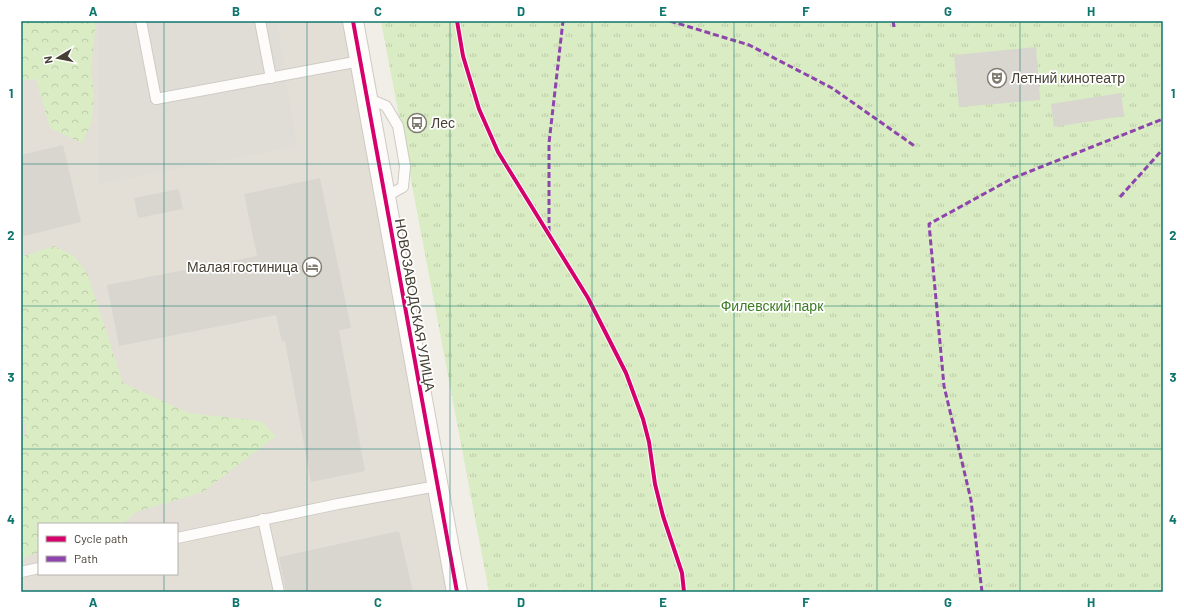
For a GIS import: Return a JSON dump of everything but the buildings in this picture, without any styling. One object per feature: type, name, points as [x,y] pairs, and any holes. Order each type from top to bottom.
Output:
[{"type":"street","name":"НОВОЗАВОДСКАЯ УЛИЦА","points":[[352,21],[457,592]]},
{"type":"lane","points":[[141,21],[156,99],[360,61]]},
{"type":"lane","points":[[260,21],[271,78]]},
{"type":"lane","points":[[178,538],[263,519],[437,486]]},
{"type":"lane","points":[[263,519],[279,592]]},
{"type":"lane","points":[[21,572],[38,568]]},
{"type":"shaded area","points":[[21,21],[344,21],[447,592],[21,592]]},
{"type":"shaded area","points":[[98,21],[277,21],[297,146],[99,184]]},
{"type":"green space","points":[[21,21],[96,21],[91,70],[94,93],[92,121],[82,143],[50,128],[36,79],[21,80]]},
{"type":"green space","name":"Филевский парк","points":[[381,21],[1163,21],[1163,592],[489,592]]},
{"type":"green space","points":[[54,246],[74,256],[88,275],[123,383],[189,413],[261,421],[276,436],[203,492],[136,512],[124,523],[38,523],[38,552],[21,559],[21,438],[27,433],[21,410],[21,257]]},
{"type":"marked path","points":[[549,232],[549,143],[563,21]]},
{"type":"marked path","points":[[670,21],[749,45],[832,88],[916,147]]},
{"type":"marked path","points":[[893,21],[894,27]]},
{"type":"marked path","points":[[982,592],[971,500],[944,386],[929,224],[1013,178],[1163,119]]},
{"type":"marked path","points":[[1120,197],[1163,149]]},
{"type":"cycle path","points":[[353,21],[457,592]]},
{"type":"cycle path","points":[[457,21],[463,56],[479,109],[498,152],[588,298],[626,373],[643,419],[649,442],[655,484],[663,516],[682,573],[684,592]]},
{"type":"place","name":"Летний кинотеатр","points":[[997,78]]},
{"type":"place","name":"Лес","points":[[417,123]]},
{"type":"place","name":"Малая гостиница","points":[[312,267]]}]
